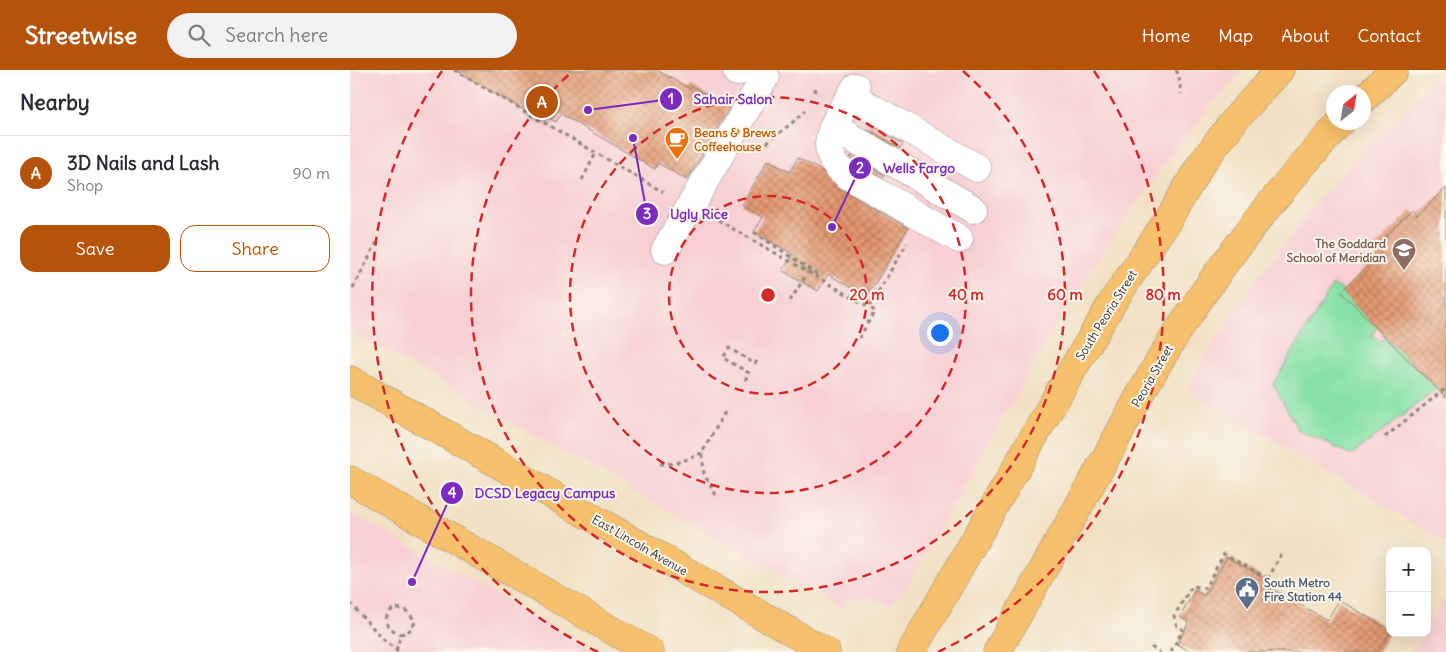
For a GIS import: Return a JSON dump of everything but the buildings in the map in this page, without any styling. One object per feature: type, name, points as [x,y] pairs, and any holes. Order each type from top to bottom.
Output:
[{"type":"main road","name":"South Peoria Street","points":[[911,652],[1115,298],[1216,144],[1237,117],[1280,70]]},
{"type":"main road","points":[[1371,92],[1394,70]]},
{"type":"main road","name":"Peoria Street","points":[[997,652],[1118,434],[1180,327],[1256,221],[1334,130]]},
{"type":"main road","name":"East Lincoln Avenue","points":[[350,380],[826,652]]},
{"type":"main road","points":[[350,480],[650,652]]},
{"type":"lane","points":[[665,250],[765,77]]},
{"type":"lane","points":[[842,114],[970,206],[847,175],[838,169],[829,154],[842,114]]},
{"type":"path","points":[[454,70],[665,193]]},
{"type":"path","points":[[1176,70],[1182,94]]},
{"type":"path","points":[[813,100],[816,85]]},
{"type":"path","points":[[759,152],[808,108]]},
{"type":"path","points":[[582,180],[596,153]]},
{"type":"path","points":[[722,222],[724,214]]},
{"type":"path","points":[[715,218],[875,311],[859,338]]},
{"type":"path","points":[[754,232],[841,291]]},
{"type":"path","points":[[869,307],[911,236]]},
{"type":"path","points":[[352,288],[378,240]]},
{"type":"path","points":[[790,302],[808,272]]},
{"type":"path","points":[[745,380],[749,373],[723,358],[728,348],[755,364],[759,357]]},
{"type":"path","points":[[1385,437],[1446,388]]},
{"type":"path","points":[[716,495],[704,474],[702,453],[725,412]]},
{"type":"path","points":[[660,464],[674,464],[702,453]]},
{"type":"path","points":[[1268,578],[1283,551]]},
{"type":"path","points":[[1171,652],[1183,630],[1177,626],[1174,616],[1192,586],[1205,588],[1224,554],[1273,581]]},
{"type":"path","points":[[350,604],[385,641],[398,651],[401,634]]},
{"type":"path","points":[[400,608],[406,611],[413,617],[415,622],[408,632],[401,634],[388,626],[386,621],[391,609],[400,608]]},
{"type":"path","points":[[1151,647],[1160,652]]},
{"type":"shaded area","points":[[350,70],[1243,70],[1203,115],[1160,169],[1097,260],[1055,327],[904,591],[889,607],[878,600],[864,597],[856,601],[847,598],[842,609],[350,331]]},
{"type":"shaded area","points":[[1446,79],[1446,542],[1186,389],[1239,304],[1267,265],[1318,201],[1424,90],[1432,83]]},
{"type":"shaded area","points":[[350,512],[597,652],[350,652]]},
{"type":"shaded area","points":[[1446,596],[1446,652],[1414,652],[1423,637],[1431,637],[1431,622]]},
{"type":"green space","points":[[1333,285],[1343,290],[1377,328],[1372,334],[1380,342],[1385,337],[1437,388],[1352,455],[1298,430],[1273,384]]},
{"type":"place","name":"3D Nails and Lash","points":[[542,102]]},
{"type":"place","name":"Sahair Salon","points":[[588,110]]},
{"type":"place","name":"Ugly Rice","points":[[633,138]]},
{"type":"place","name":"Beans & Brews Coffeehouse","points":[[677,160]]},
{"type":"place","name":"Wells Fargo","points":[[832,227]]},
{"type":"place","name":"The Goddard School of Meridian","points":[[1404,271]]},
{"type":"place","name":"DCSD Legacy Campus","points":[[412,582]]},
{"type":"place","name":"South Metro Fire Station 44","points":[[1247,610]]}]
